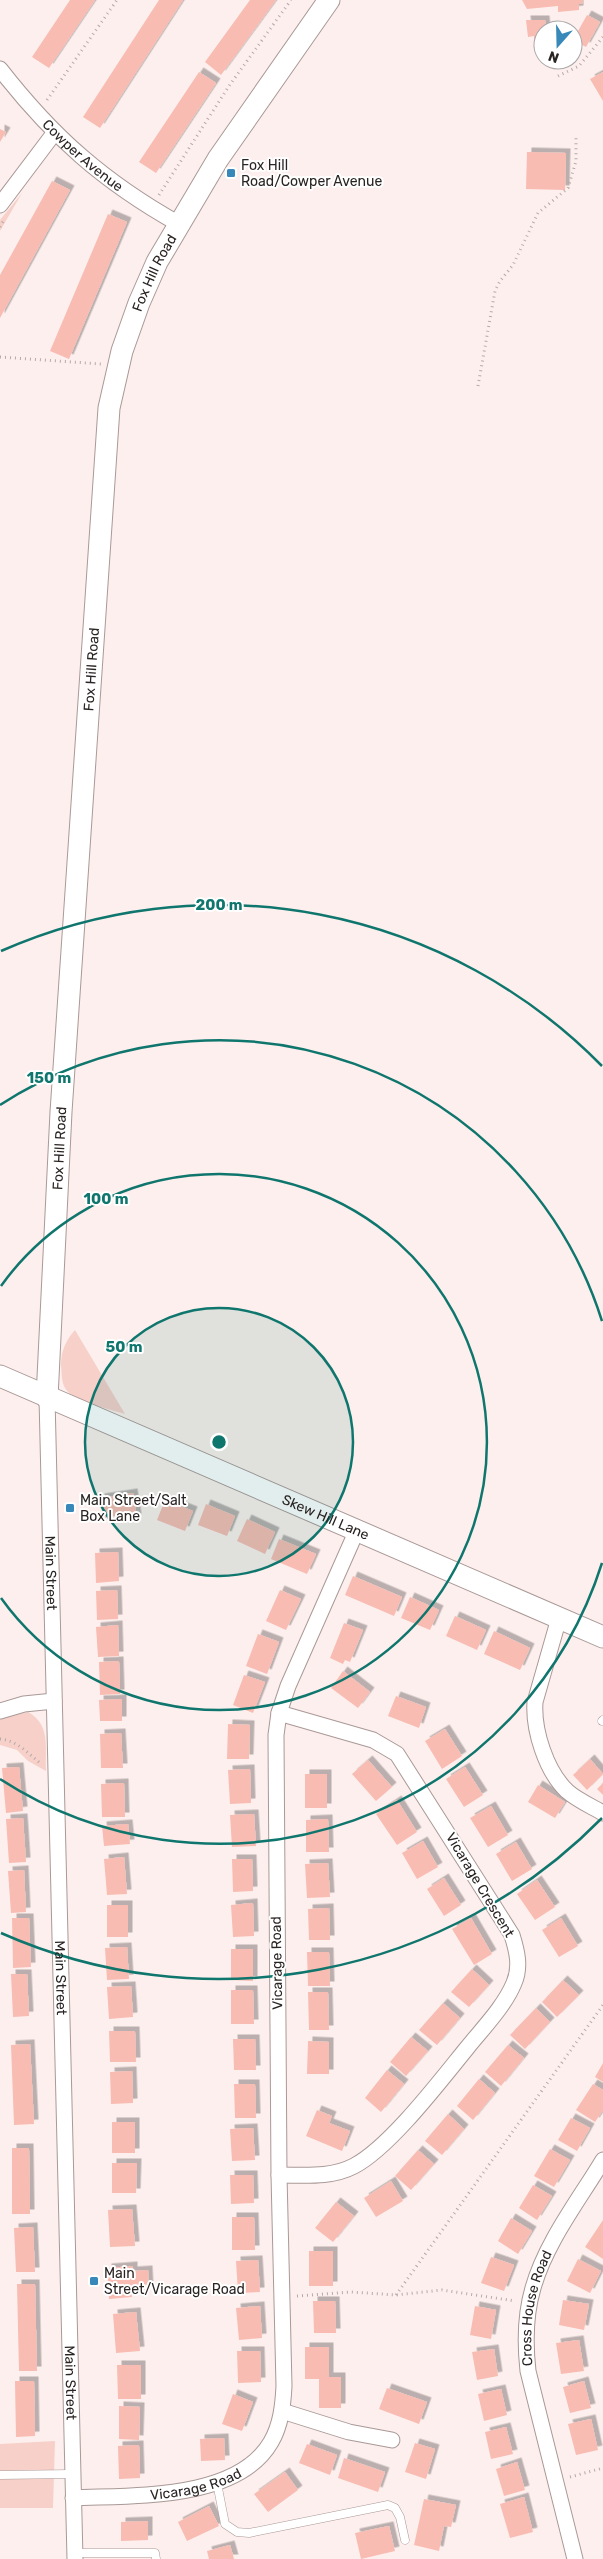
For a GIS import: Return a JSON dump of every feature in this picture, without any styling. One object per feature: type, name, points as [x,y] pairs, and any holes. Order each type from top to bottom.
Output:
[{"type":"street","name":"Fox Hill Road","points":[[47,1398],[61,1112],[110,408],[119,365],[139,302],[157,262],[218,159],[329,0]]},
{"type":"street","name":"Cowper Avenue","points":[[0,69],[54,132],[113,184],[179,224]]},
{"type":"street","points":[[0,205],[54,132]]},
{"type":"street","name":"Skew Hill Lane","points":[[0,1376],[47,1398],[603,1637]]},
{"type":"street","name":"Main Street","points":[[47,1398],[71,2474],[75,2556]]},
{"type":"street","name":"Vicarage Road","points":[[73,2498],[135,2495],[217,2483],[240,2473],[260,2457],[271,2442],[282,2411],[284,2386],[279,2175],[276,1736],[288,1686],[357,1530]]},
{"type":"street","points":[[559,1618],[535,1702],[534,1714],[539,1738],[561,1784],[577,1799],[603,1813]]},
{"type":"street","points":[[0,1710],[24,1704],[54,1701]]},
{"type":"street","name":"Vicarage Crescent","points":[[279,2175],[321,2175],[342,2172],[374,2153],[426,2097],[498,2010],[514,1983],[518,1968],[518,1953],[512,1935],[398,1754],[373,1740],[280,1713]]},
{"type":"street","name":"Cross House Road","points":[[575,2559],[528,2371],[525,2345],[529,2303],[542,2264],[603,2160]]},
{"type":"street","points":[[282,2411],[349,2432],[392,2440]]},
{"type":"lane","points":[[0,2475],[71,2474]]},
{"type":"lane","points":[[217,2483],[225,2524],[237,2532],[249,2533],[388,2505],[395,2508],[400,2517],[405,2540]]},
{"type":"lane","points":[[75,2556],[155,2553],[156,2559]]},
{"type":"path","points":[[38,114],[117,0]]},
{"type":"path","points":[[151,208],[230,86],[291,0]]},
{"type":"path","points":[[558,76],[578,66],[603,37]]},
{"type":"path","points":[[478,386],[495,291],[500,281],[513,266],[538,213],[568,188],[576,161],[576,138]]},
{"type":"path","points":[[0,357],[119,365]]},
{"type":"path","points":[[0,1739],[8,1740],[22,1748],[56,1777]]},
{"type":"path","points":[[396,2296],[603,2006]]},
{"type":"path","points":[[282,2297],[351,2292],[396,2296],[442,2290],[529,2303]]},
{"type":"path","points":[[556,2481],[603,2468]]},
{"type":"shaded area","points":[[22,193],[0,231],[0,220]]},
{"type":"shaded area","points":[[75,1330],[125,1414],[84,1401],[69,1393],[65,1388],[62,1377],[62,1355],[69,1338]]},
{"type":"shaded area","points":[[28,1712],[35,1717],[44,1730],[46,1771],[28,1761],[17,1750],[0,1745],[0,1719]]},
{"type":"shaded area","points":[[55,2441],[53,2508],[0,2508],[0,2444]]},
{"type":"building","points":[[70,0],[95,0],[49,68],[32,57]]},
{"type":"building","points":[[159,0],[183,0],[100,128],[83,117]]},
{"type":"building","points":[[250,0],[276,0],[221,75],[205,62]]},
{"type":"building","points":[[522,0],[583,0],[583,3],[579,4],[579,10],[558,12],[558,6],[527,9]]},
{"type":"building","points":[[587,15],[600,22],[586,47],[583,45],[583,22]]},
{"type":"building","points":[[526,20],[533,20],[533,36],[528,37]]},
{"type":"building","points":[[199,72],[216,83],[156,173],[139,162]]},
{"type":"building","points":[[603,72],[603,101],[590,79]]},
{"type":"building","points":[[0,129],[6,132],[0,142]]},
{"type":"building","points":[[527,152],[566,153],[565,190],[526,189]]},
{"type":"building","points":[[52,181],[70,190],[0,318],[0,275]]},
{"type":"building","points":[[108,214],[127,222],[69,359],[50,351]]},
{"type":"building","points":[[133,1493],[137,1518],[116,1521],[115,1516],[103,1518],[100,1498]]},
{"type":"building","points":[[165,1500],[193,1511],[185,1531],[157,1520]]},
{"type":"building","points":[[206,1504],[235,1516],[227,1536],[198,1525]]},
{"type":"building","points":[[247,1519],[275,1532],[265,1554],[237,1541]]},
{"type":"building","points":[[279,1539],[316,1554],[307,1574],[271,1559]]},
{"type":"building","points":[[118,1552],[119,1581],[96,1583],[95,1553]]},
{"type":"building","points":[[353,1576],[402,1597],[394,1616],[345,1595]]},
{"type":"building","points":[[117,1590],[118,1619],[97,1620],[96,1591]]},
{"type":"building","points":[[280,1590],[301,1599],[286,1630],[266,1621]]},
{"type":"building","points":[[410,1597],[439,1610],[430,1630],[401,1618]]},
{"type":"building","points":[[455,1616],[486,1630],[477,1650],[446,1636]]},
{"type":"building","points":[[344,1623],[363,1630],[350,1662],[345,1660],[343,1664],[330,1658]]},
{"type":"building","points":[[118,1625],[119,1656],[98,1657],[96,1627]]},
{"type":"building","points":[[494,1631],[530,1648],[520,1670],[484,1654]]},
{"type":"building","points":[[258,1634],[279,1642],[267,1674],[246,1666]]},
{"type":"building","points":[[119,1661],[120,1694],[100,1695],[99,1662]]},
{"type":"building","points":[[343,1671],[370,1692],[358,1708],[331,1688]]},
{"type":"building","points":[[244,1675],[265,1682],[253,1713],[233,1705]]},
{"type":"building","points":[[396,1696],[426,1707],[419,1728],[388,1716]]},
{"type":"building","points":[[122,1699],[122,1721],[100,1721],[99,1700]]},
{"type":"building","points":[[228,1724],[250,1725],[249,1759],[227,1759]]},
{"type":"building","points":[[445,1729],[462,1756],[442,1769],[425,1741]]},
{"type":"building","points":[[121,1733],[123,1768],[101,1768],[100,1734]]},
{"type":"building","points":[[590,1759],[603,1774],[587,1790],[573,1775]]},
{"type":"building","points":[[368,1760],[392,1787],[376,1801],[352,1774]]},
{"type":"building","points":[[19,1767],[23,1811],[6,1813],[2,1768]]},
{"type":"building","points":[[465,1767],[483,1795],[464,1807],[446,1779]]},
{"type":"building","points":[[250,1769],[251,1803],[230,1804],[228,1770]]},
{"type":"building","points":[[305,1774],[327,1774],[327,1808],[305,1808]]},
{"type":"building","points":[[124,1783],[125,1817],[102,1817],[101,1784]]},
{"type":"building","points":[[603,1783],[603,1795],[597,1789]]},
{"type":"building","points":[[538,1785],[565,1802],[555,1818],[528,1802]]},
{"type":"building","points":[[397,1800],[417,1832],[397,1845],[376,1814]]},
{"type":"building","points":[[491,1806],[508,1835],[488,1847],[470,1818]]},
{"type":"building","points":[[254,1814],[256,1846],[232,1847],[230,1815]]},
{"type":"building","points":[[23,1818],[26,1862],[9,1863],[6,1819]]},
{"type":"building","points":[[328,1819],[329,1852],[306,1852],[306,1820]]},
{"type":"building","points":[[128,1824],[130,1844],[104,1846],[102,1826]]},
{"type":"building","points":[[423,1841],[438,1867],[417,1879],[402,1853]]},
{"type":"building","points":[[516,1842],[532,1869],[512,1881],[496,1854]]},
{"type":"building","points":[[124,1857],[127,1894],[107,1895],[104,1859]]},
{"type":"building","points":[[232,1859],[252,1859],[253,1891],[233,1892]]},
{"type":"building","points":[[328,1863],[330,1897],[307,1898],[305,1864]]},
{"type":"building","points":[[24,1870],[26,1912],[11,1913],[8,1871]]},
{"type":"building","points":[[444,1878],[461,1905],[444,1916],[427,1889]]},
{"type":"building","points":[[537,1880],[555,1907],[535,1920],[517,1894]]},
{"type":"building","points":[[253,1903],[254,1936],[233,1937],[231,1905]]},
{"type":"building","points":[[107,1905],[128,1905],[128,1937],[107,1937]]},
{"type":"building","points":[[329,1908],[330,1940],[309,1940],[308,1909]]},
{"type":"building","points":[[12,1918],[29,1918],[31,1967],[13,1968]]},
{"type":"building","points":[[471,1918],[492,1954],[474,1965],[452,1929]]},
{"type":"building","points":[[561,1918],[578,1946],[559,1957],[542,1930]]},
{"type":"building","points":[[127,1947],[129,1979],[107,1980],[105,1948]]},
{"type":"building","points":[[231,1949],[253,1949],[253,1981],[231,1980]]},
{"type":"building","points":[[307,1952],[329,1952],[330,1986],[308,1986]]},
{"type":"building","points":[[472,1969],[489,1985],[469,2007],[451,1992]]},
{"type":"building","points":[[11,1974],[27,1974],[29,2016],[13,2017]]},
{"type":"building","points":[[563,1980],[579,1995],[557,2017],[542,2002]]},
{"type":"building","points":[[131,1986],[133,2017],[109,2019],[107,1987]]},
{"type":"building","points":[[231,1990],[253,1990],[254,2024],[231,2024]]},
{"type":"building","points":[[308,1992],[328,1992],[329,2030],[309,2030]]},
{"type":"building","points":[[443,2003],[460,2018],[437,2045],[419,2030]]},
{"type":"building","points":[[536,2008],[550,2022],[525,2049],[510,2035]]},
{"type":"building","points":[[109,2031],[135,2031],[136,2062],[110,2062]]},
{"type":"building","points":[[411,2037],[428,2051],[406,2076],[390,2062]]},
{"type":"building","points":[[233,2039],[255,2039],[256,2070],[234,2070]]},
{"type":"building","points":[[308,2041],[329,2042],[329,2074],[307,2074]]},
{"type":"building","points":[[30,2044],[34,2124],[14,2125],[11,2045]]},
{"type":"building","points":[[508,2045],[524,2058],[501,2086],[485,2072]]},
{"type":"building","points":[[603,2063],[603,2082],[595,2077]]},
{"type":"building","points":[[387,2070],[404,2084],[381,2112],[365,2098]]},
{"type":"building","points":[[132,2071],[133,2103],[111,2104],[110,2072]]},
{"type":"building","points":[[479,2079],[495,2093],[473,2120],[457,2106]]},
{"type":"building","points":[[234,2084],[255,2084],[256,2118],[235,2118]]},
{"type":"building","points":[[593,2084],[603,2090],[603,2110],[595,2122],[576,2110]]},
{"type":"building","points":[[317,2110],[332,2116],[329,2123],[350,2131],[342,2151],[306,2136]]},
{"type":"building","points":[[448,2114],[464,2129],[442,2155],[425,2141]]},
{"type":"building","points":[[571,2118],[590,2128],[577,2151],[558,2140]]},
{"type":"building","points":[[112,2122],[135,2122],[135,2153],[112,2153]]},
{"type":"building","points":[[253,2128],[255,2160],[232,2161],[230,2129]]},
{"type":"building","points":[[12,2148],[29,2148],[30,2214],[12,2214]]},
{"type":"building","points":[[550,2149],[570,2160],[554,2187],[534,2176]]},
{"type":"building","points":[[418,2150],[434,2164],[411,2190],[395,2176]]},
{"type":"building","points":[[112,2163],[137,2163],[136,2193],[112,2193]]},
{"type":"building","points":[[230,2175],[253,2175],[254,2203],[231,2204]]},
{"type":"building","points":[[391,2181],[403,2201],[376,2217],[364,2198]]},
{"type":"building","points":[[533,2185],[552,2196],[537,2220],[519,2208]]},
{"type":"building","points":[[336,2202],[354,2216],[333,2242],[315,2228]]},
{"type":"building","points":[[132,2209],[135,2246],[110,2247],[108,2210]]},
{"type":"building","points":[[232,2217],[254,2217],[255,2250],[232,2250]]},
{"type":"building","points":[[511,2218],[532,2231],[518,2254],[498,2241]]},
{"type":"building","points":[[603,2220],[603,2259],[585,2247]]},
{"type":"building","points":[[33,2227],[35,2272],[16,2272],[14,2228]]},
{"type":"building","points":[[309,2251],[333,2251],[333,2286],[309,2286]]},
{"type":"building","points":[[491,2257],[514,2265],[504,2291],[481,2283]]},
{"type":"building","points":[[578,2259],[601,2271],[590,2293],[567,2281]]},
{"type":"building","points":[[258,2260],[260,2292],[238,2293],[236,2261]]},
{"type":"building","points":[[133,2266],[133,2271],[148,2270],[149,2290],[131,2291],[132,2297],[109,2299],[107,2268]]},
{"type":"building","points":[[17,2284],[35,2284],[37,2371],[19,2371]]},
{"type":"building","points":[[563,2300],[589,2304],[584,2330],[559,2325]]},
{"type":"building","points":[[313,2301],[335,2301],[336,2333],[314,2333]]},
{"type":"building","points":[[260,2306],[262,2338],[239,2340],[236,2308]]},
{"type":"building","points":[[475,2306],[496,2310],[491,2339],[470,2335]]},
{"type":"building","points":[[136,2312],[140,2351],[116,2353],[113,2314]]},
{"type":"building","points":[[579,2340],[584,2371],[561,2374],[556,2343]]},
{"type":"building","points":[[305,2347],[329,2347],[329,2377],[341,2377],[341,2408],[319,2408],[319,2379],[305,2379]]},
{"type":"building","points":[[494,2349],[498,2376],[477,2380],[472,2352]]},
{"type":"building","points":[[237,2351],[260,2351],[261,2382],[238,2383]]},
{"type":"building","points":[[117,2365],[141,2365],[141,2399],[118,2399]]},
{"type":"building","points":[[15,2381],[34,2381],[35,2436],[16,2437]]},
{"type":"building","points":[[584,2381],[591,2408],[570,2413],[563,2387]]},
{"type":"building","points":[[387,2388],[427,2402],[419,2424],[379,2409]]},
{"type":"building","points":[[501,2389],[507,2415],[484,2421],[478,2394]]},
{"type":"building","points":[[233,2394],[253,2402],[242,2431],[222,2424]]},
{"type":"building","points":[[119,2406],[140,2407],[139,2440],[119,2439]]},
{"type":"building","points":[[591,2419],[598,2450],[576,2455],[568,2424]]},
{"type":"building","points":[[506,2427],[513,2454],[491,2459],[485,2432]]},
{"type":"building","points":[[224,2438],[225,2460],[201,2461],[200,2439]]},
{"type":"building","points":[[415,2443],[435,2449],[426,2479],[405,2472]]},
{"type":"building","points":[[307,2444],[337,2455],[330,2475],[299,2463]]},
{"type":"building","points":[[139,2445],[140,2478],[119,2479],[118,2446]]},
{"type":"building","points":[[344,2458],[385,2472],[378,2492],[338,2478]]},
{"type":"building","points":[[517,2462],[525,2490],[504,2496],[496,2469]]},
{"type":"building","points":[[285,2472],[298,2490],[268,2512],[254,2494]]},
{"type":"building","points":[[524,2497],[533,2532],[510,2538],[500,2504]]},
{"type":"building","points":[[424,2499],[456,2505],[451,2527],[444,2526],[439,2551],[414,2545]]},
{"type":"building","points":[[209,2506],[219,2526],[187,2541],[178,2522]]},
{"type":"building","points":[[148,2521],[148,2540],[121,2541],[121,2522]]},
{"type":"building","points":[[389,2526],[395,2551],[361,2559],[355,2533]]},
{"type":"building","points":[[230,2545],[234,2559],[209,2559],[207,2551]]},
{"type":"place","name":"Fox Hill Road/Cowper Avenue","points":[[231,173]]},
{"type":"place","name":"Main Street/Salt Box Lane","points":[[70,1508]]},
{"type":"place","name":"Main Street/Vicarage Road","points":[[94,2281]]}]
